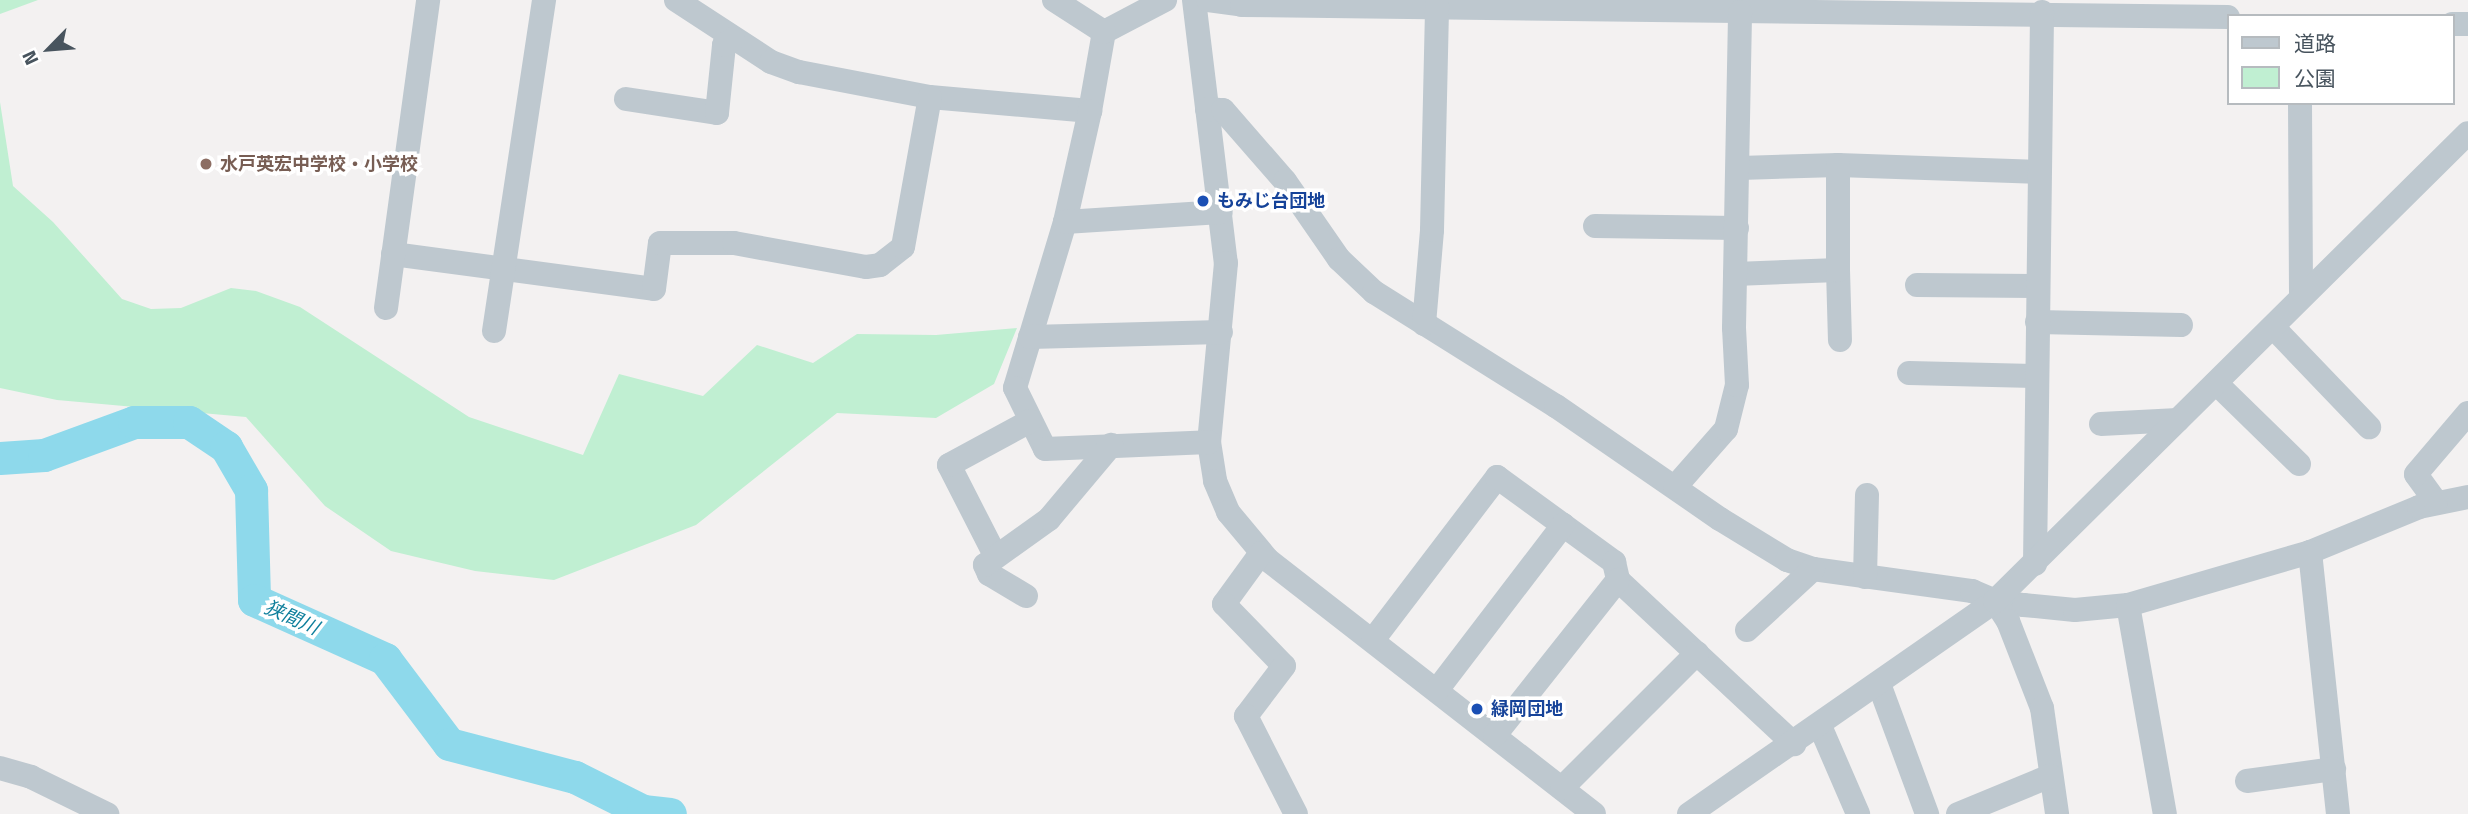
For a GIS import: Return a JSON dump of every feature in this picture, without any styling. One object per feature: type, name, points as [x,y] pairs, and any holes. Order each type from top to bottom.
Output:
[{"type":"street","points":[[386,307],[428,0]]},
{"type":"street","points":[[494,331],[544,0]]},
{"type":"street","points":[[676,0],[771,62],[799,72],[930,97],[1090,111]]},
{"type":"street","points":[[1054,0],[1104,32]]},
{"type":"street","points":[[1104,32],[1165,0]]},
{"type":"street","points":[[1194,0],[1226,263],[1209,442],[1221,498],[1239,529],[1261,553],[1594,814]]},
{"type":"street","points":[[1208,0],[1242,5],[1437,5],[1740,12],[2042,12],[2226,18]]},
{"type":"street","points":[[1424,324],[1432,230],[1437,5]]},
{"type":"street","points":[[1675,486],[1727,429],[1737,385],[1735,274],[1740,167],[1740,12]]},
{"type":"street","points":[[2035,564],[2042,12]]},
{"type":"street","points":[[1104,32],[1090,111],[1065,222],[1015,388],[1045,449],[1209,442]]},
{"type":"street","points":[[626,99],[718,113],[724,46],[733,39]]},
{"type":"street","points":[[393,254],[654,289],[660,243],[700,240],[866,268],[880,264],[903,247],[930,97]]},
{"type":"street","points":[[2300,105],[2301,297]]},
{"type":"street","points":[[1207,109],[1223,110],[1285,181],[1354,276],[1779,555],[1813,569],[1972,591],[1995,601],[2075,610],[2129,605],[2310,552],[2436,502],[2468,497]]},
{"type":"street","points":[[1689,814],[1820,726],[1995,601],[2468,133]]},
{"type":"street","points":[[1740,167],[1838,165],[2038,172]]},
{"type":"street","points":[[1838,165],[1840,340]]},
{"type":"street","points":[[1065,222],[1221,212]]},
{"type":"street","points":[[1595,226],[1737,228]]},
{"type":"street","points":[[1735,274],[1838,270]]},
{"type":"street","points":[[1917,285],[2037,286]]},
{"type":"street","points":[[2037,322],[2182,325]]},
{"type":"street","points":[[2273,327],[2369,427]]},
{"type":"street","points":[[1030,337],[1221,332]]},
{"type":"street","points":[[1909,373],[2036,376]]},
{"type":"street","points":[[2216,383],[2299,464]]},
{"type":"street","points":[[2436,502],[2416,474],[2468,413]]},
{"type":"street","points":[[2101,424],[2178,420]]},
{"type":"street","points":[[995,555],[949,465],[1030,421]]},
{"type":"street","points":[[1026,596],[989,574],[985,565],[995,555],[1049,519],[1111,445]]},
{"type":"street","points":[[1373,640],[1497,477],[1614,562],[1618,580],[1794,744]]},
{"type":"street","points":[[1865,578],[1867,495]]},
{"type":"street","points":[[1437,690],[1563,525]]},
{"type":"street","points":[[2310,552],[2338,814]]},
{"type":"street","points":[[1261,553],[1224,604],[1283,666],[1246,716],[1296,814]]},
{"type":"street","points":[[1747,630],[1813,569]]},
{"type":"street","points":[[1495,735],[1618,580]]},
{"type":"street","points":[[1995,601],[2008,621],[2042,708],[2057,814]]},
{"type":"street","points":[[2129,605],[2165,814]]},
{"type":"street","points":[[1562,788],[1697,653]]},
{"type":"street","points":[[1879,684],[1927,814]]},
{"type":"street","points":[[1820,726],[1858,814]]},
{"type":"street","points":[[0,768],[31,777],[107,814]]},
{"type":"street","points":[[2247,781],[2334,769]]},
{"type":"street","points":[[1958,814],[2050,776]]},
{"type":"green space","points":[[0,0],[38,0],[0,14]]},
{"type":"green space","points":[[0,102],[13,186],[53,222],[122,299],[151,309],[181,308],[231,288],[256,291],[300,307],[469,417],[583,455],[619,374],[703,396],[757,345],[813,363],[857,334],[936,335],[1017,328],[994,384],[936,418],[837,413],[696,525],[554,580],[475,571],[391,551],[325,506],[246,417],[57,400],[0,388]]},
{"type":"waterway","name":"狭間川","points":[[0,458],[44,455],[134,422],[189,422],[226,447],[251,490],[254,600],[385,659],[449,744],[575,777],[643,811],[670,814]]},
{"type":"place","name":"水戸英宏中学校・小学校","points":[[206,164]]},
{"type":"place","name":"もみじ台団地","points":[[1203,201]]},
{"type":"place","name":"緑岡団地","points":[[1477,709]]}]
